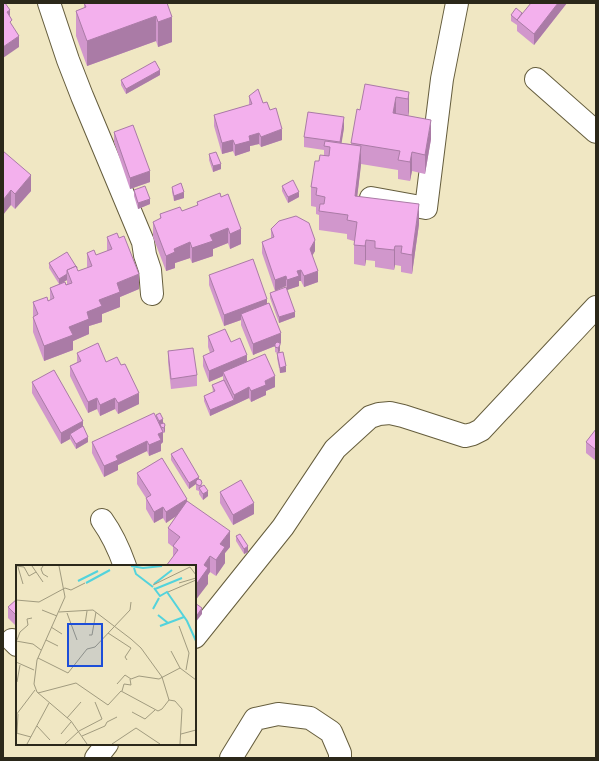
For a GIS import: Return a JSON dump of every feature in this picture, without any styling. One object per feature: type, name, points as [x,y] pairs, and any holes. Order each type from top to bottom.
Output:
[{"type":"street","points":[[49,3],[82,96],[143,242],[145,255],[150,270],[152,294]]},
{"type":"street","points":[[371,198],[426,208],[442,79],[457,3]]},
{"type":"street","points":[[536,79],[596,132]]},
{"type":"street","points":[[196,636],[283,527],[335,449],[370,417],[390,413],[404,416],[465,436],[474,434],[481,430],[596,307]]},
{"type":"street","points":[[102,520],[119,548],[126,565]]},
{"type":"street","points":[[232,758],[255,719],[278,714],[310,718],[331,732],[340,753],[340,758]]},
{"type":"street","points":[[96,758],[106,745]]},
{"type":"building","points":[[3,3],[5,3],[10,10],[7,12],[12,20],[10,22],[19,36],[3,47]]},
{"type":"building","points":[[84,3],[167,3],[172,17],[158,22],[156,16],[87,41],[76,11],[86,7]]},
{"type":"building","points":[[531,3],[558,3],[534,34],[517,20]]},
{"type":"building","points":[[516,8],[522,13],[517,20],[511,15]]},
{"type":"building","points":[[155,61],[160,70],[126,89],[121,80]]},
{"type":"building","points":[[365,84],[409,92],[408,99],[396,97],[393,113],[431,120],[425,155],[412,152],[410,162],[398,160],[400,151],[351,143],[357,109],[360,110]]},
{"type":"building","points":[[258,89],[263,103],[267,102],[270,110],[276,108],[282,129],[261,137],[259,133],[249,136],[250,141],[235,145],[233,140],[222,143],[214,115],[252,104],[249,96]]},
{"type":"building","points":[[308,112],[344,117],[340,142],[304,137]]},
{"type":"building","points":[[133,125],[150,171],[130,178],[114,132]]},
{"type":"building","points":[[325,141],[361,146],[355,196],[419,204],[412,255],[401,253],[402,246],[395,246],[394,250],[375,248],[375,241],[366,240],[365,246],[354,245],[357,222],[347,220],[348,215],[319,211],[320,204],[324,204],[325,197],[316,195],[317,188],[311,187],[315,161],[319,161],[320,155],[329,156],[330,147],[324,146]]},
{"type":"building","points":[[3,151],[31,175],[15,194],[11,190],[3,200]]},
{"type":"building","points":[[216,152],[221,164],[213,166],[209,154]]},
{"type":"building","points":[[293,180],[299,192],[288,197],[282,186]]},
{"type":"building","points":[[181,183],[184,192],[174,196],[172,187]]},
{"type":"building","points":[[145,186],[150,199],[138,203],[134,190]]},
{"type":"building","points":[[220,193],[221,197],[228,194],[241,229],[230,234],[228,228],[210,235],[213,241],[192,248],[190,242],[174,249],[175,252],[166,256],[153,222],[161,218],[160,214],[180,207],[182,211],[198,205],[197,202]]},
{"type":"building","points":[[296,216],[309,223],[315,240],[310,249],[318,271],[304,276],[301,270],[297,271],[299,276],[287,280],[286,276],[275,280],[262,242],[274,237],[271,229],[279,221]]},
{"type":"building","points":[[117,233],[119,238],[124,236],[139,274],[117,283],[120,292],[99,300],[102,306],[87,312],[89,319],[69,327],[73,335],[44,346],[33,317],[38,314],[33,302],[47,297],[48,301],[54,298],[50,288],[65,282],[66,285],[72,283],[67,270],[76,266],[78,271],[92,266],[87,253],[94,250],[96,255],[112,249],[107,237]]},
{"type":"building","points":[[67,252],[76,266],[67,270],[67,274],[59,279],[49,263]]},
{"type":"building","points":[[253,259],[267,299],[224,315],[209,275]]},
{"type":"building","points":[[286,287],[295,312],[279,317],[270,293]]},
{"type":"building","points":[[269,303],[281,333],[253,344],[241,314]]},
{"type":"building","points":[[225,329],[231,342],[240,338],[247,355],[209,371],[203,356],[214,351],[208,336]]},
{"type":"building","points":[[277,342],[280,343],[278,348],[275,347]]},
{"type":"building","points":[[98,343],[106,362],[117,357],[121,365],[125,364],[139,393],[118,403],[115,398],[100,405],[97,398],[88,402],[70,366],[81,361],[77,353]]},
{"type":"building","points":[[193,348],[197,375],[171,379],[168,351]]},
{"type":"building","points":[[283,352],[286,366],[280,368],[277,353]]},
{"type":"building","points":[[265,354],[275,376],[265,381],[266,385],[251,391],[249,387],[234,395],[223,372]]},
{"type":"building","points":[[54,370],[83,421],[61,433],[32,382]]},
{"type":"building","points":[[224,380],[234,400],[210,410],[204,396],[215,391],[212,385]]},
{"type":"building","points":[[154,413],[163,432],[158,434],[161,440],[149,445],[147,441],[116,456],[118,460],[104,466],[92,442]]},
{"type":"building","points":[[160,413],[163,419],[159,421],[156,415]]},
{"type":"building","points":[[164,423],[164,428],[161,427],[160,424]]},
{"type":"building","points":[[83,426],[88,437],[76,444],[70,434]]},
{"type":"building","points":[[596,429],[596,450],[586,442]]},
{"type":"building","points":[[182,448],[199,477],[189,483],[171,454]]},
{"type":"building","points":[[162,458],[187,499],[166,512],[163,507],[154,512],[146,498],[151,495],[137,473]]},
{"type":"building","points":[[198,479],[201,480],[202,483],[200,486],[196,484]]},
{"type":"building","points":[[241,480],[254,503],[233,515],[220,492]]},
{"type":"building","points":[[204,485],[208,491],[203,494],[199,488]]},
{"type":"building","points":[[187,501],[230,531],[220,544],[225,547],[216,560],[210,556],[204,565],[208,568],[196,585],[196,565],[167,565],[178,550],[173,546],[180,537],[168,528]]},
{"type":"building","points":[[240,534],[248,546],[244,549],[236,536]]},
{"type":"building","points":[[16,600],[16,615],[8,607]]},
{"type":"building","points":[[196,604],[202,608],[196,617]]}]
